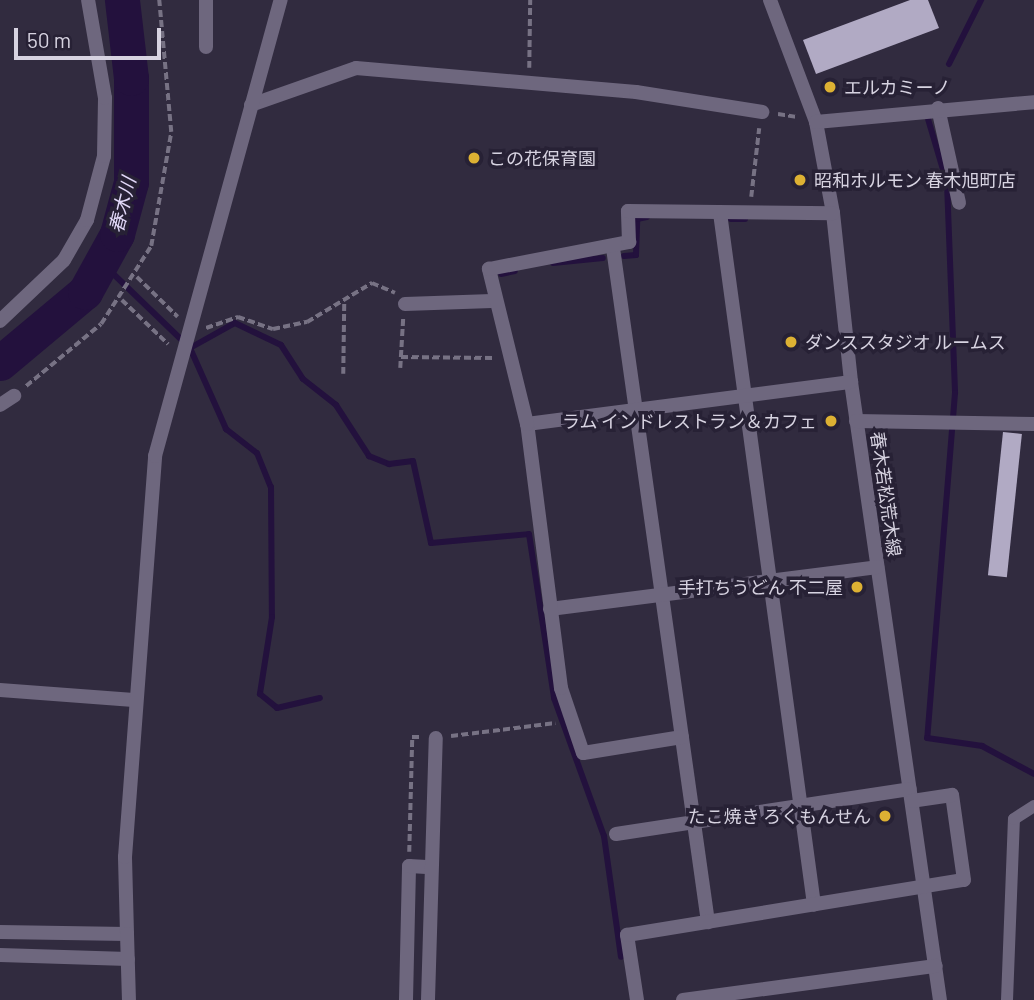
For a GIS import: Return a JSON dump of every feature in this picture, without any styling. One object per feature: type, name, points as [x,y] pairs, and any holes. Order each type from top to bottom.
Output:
[{"type":"street","points":[[0,321],[64,260],[87,220],[104,156],[105,98],[88,0]]},
{"type":"street","points":[[206,0],[206,47]]},
{"type":"street","points":[[130,1000],[125,857],[134,700],[155,456],[187,326],[281,0]]},
{"type":"street","name":"春木若松荒木線","points":[[770,0],[815,120],[833,213],[850,382],[940,1000]]},
{"type":"street","points":[[251,105],[356,68],[528,85],[636,92],[762,112]]},
{"type":"street","points":[[815,120],[1034,102]]},
{"type":"street","points":[[938,108],[959,203]]},
{"type":"street","points":[[682,737],[583,753],[561,688],[527,424],[504,312],[492,300],[489,270],[613,248],[629,242],[628,211],[833,213]]},
{"type":"street","points":[[720,213],[814,905]]},
{"type":"street","points":[[613,248],[708,922]]},
{"type":"street","points":[[405,304],[492,300]]},
{"type":"street","points":[[187,326],[202,331]]},
{"type":"street","points":[[527,424],[850,382]]},
{"type":"street","points":[[0,405],[13,396]]},
{"type":"street","points":[[856,421],[1034,424]]},
{"type":"street","points":[[550,609],[877,567]]},
{"type":"street","points":[[0,690],[134,700]]},
{"type":"street","points":[[428,1000],[436,738]]},
{"type":"street","points":[[616,834],[800,806],[911,795],[952,795],[964,880],[627,935],[637,1000]]},
{"type":"street","points":[[406,1000],[409,866],[431,867]]},
{"type":"street","points":[[0,932],[127,934]]},
{"type":"street","points":[[0,955],[128,959]]},
{"type":"street","points":[[683,1000],[783,993],[936,966]]},
{"type":"lane","points":[[1007,1000],[1014,819],[1034,806]]},
{"type":"path","points":[[13,396],[123,298],[136,279],[159,216],[170,143],[159,0]]},
{"type":"path","points":[[528,85],[530,0]]},
{"type":"path","points":[[752,213],[762,112],[815,120]]},
{"type":"path","points":[[136,279],[187,326]]},
{"type":"path","points":[[202,331],[238,317],[279,328],[344,304],[372,283],[405,304],[401,368]]},
{"type":"path","points":[[123,298],[181,351]]},
{"type":"path","points":[[344,304],[344,374]]},
{"type":"path","points":[[401,357],[514,358]]},
{"type":"path","points":[[409,866],[412,737],[436,738],[558,723]]},
{"type":"building","points":[[910,0],[928,0],[939,28],[816,74],[803,40]]},
{"type":"building","points":[[1003,432],[1022,434],[1007,577],[988,575]]},
{"type":"waterway","name":"春木川","points":[[0,363],[85,292],[117,234],[131,182],[131,78],[122,0]]},
{"type":"waterway","points":[[949,64],[981,0]]},
{"type":"waterway","points":[[928,119],[947,183],[955,393],[927,738],[982,746],[1034,774]]},
{"type":"waterway","points":[[624,256],[636,255],[637,219],[647,217]]},
{"type":"waterway","points":[[731,219],[745,219]]},
{"type":"waterway","points":[[553,263],[603,258]]},
{"type":"waterway","points":[[102,263],[190,348],[235,323],[281,345],[303,379],[336,405],[369,456],[389,464],[413,461],[431,543],[529,534],[554,698],[604,836],[621,957]]},
{"type":"waterway","points":[[501,274],[515,271]]},
{"type":"waterway","points":[[190,348],[226,429],[257,453],[271,487],[272,617],[260,694],[277,708],[320,698]]},
{"type":"place","name":"エルカミーノ","points":[[830,87]]},
{"type":"place","name":"この花保育園","points":[[474,158]]},
{"type":"place","name":"昭和ホルモン 春木旭町店","points":[[800,180]]},
{"type":"place","name":"ダンススタジオ ルームス","points":[[791,342]]},
{"type":"place","name":"ラム インドレストラン＆カフェ","points":[[831,421]]},
{"type":"place","name":"手打ちうどん 不二屋","points":[[857,587]]},
{"type":"place","name":"たこ焼き ろくもんせん","points":[[885,816]]}]
